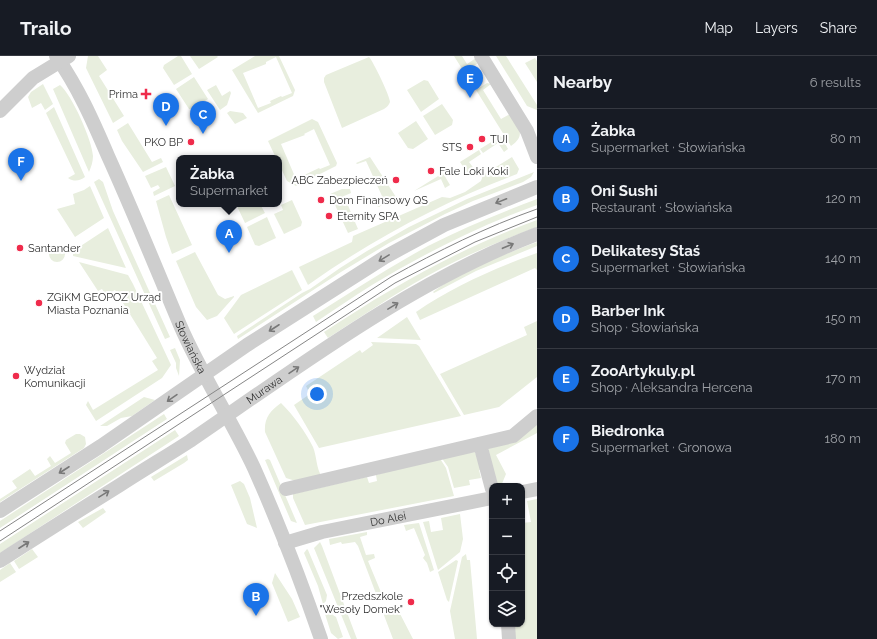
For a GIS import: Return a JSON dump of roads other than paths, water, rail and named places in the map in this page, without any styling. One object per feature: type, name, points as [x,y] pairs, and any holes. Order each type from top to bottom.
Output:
[{"type":"street","points":[[482,56],[527,131],[537,157]]},
{"type":"street","points":[[0,111],[33,78],[61,58]]},
{"type":"street","name":"Słowiańska","points":[[61,58],[94,124],[123,188],[181,327],[204,376],[254,468],[301,581],[320,639]]},
{"type":"street","points":[[0,511],[107,442],[278,325],[365,270],[409,244],[466,216],[537,187]]},
{"type":"street","name":"Murawa","points":[[0,561],[227,416],[359,326],[433,282],[488,254],[537,234]]},
{"type":"street","points":[[286,489],[513,436],[537,416]]},
{"type":"street","points":[[480,444],[490,483]]},
{"type":"street","points":[[525,491],[537,489]]},
{"type":"street","name":"Do Alei","points":[[285,543],[322,532],[489,499]]},
{"type":"street","points":[[508,627],[510,639]]},
{"type":"tram line","points":[[0,531],[391,277],[462,240],[537,209]]},
{"type":"tram line","points":[[0,541],[395,283],[475,242],[537,217]]},
{"type":"place","name":"Prima","points":[[146,94]]},
{"type":"place","name":"ZooArtykuly.pl","points":[[470,98]]},
{"type":"place","name":"Barber Ink","points":[[166,126]]},
{"type":"place","name":"Delikatesy Staś","points":[[203,134]]},
{"type":"place","name":"TUI","points":[[482,139]]},
{"type":"place","name":"PKO BP","points":[[191,142]]},
{"type":"place","name":"STS","points":[[470,147]]},
{"type":"place","name":"Fale Loki Koki","points":[[431,171]]},
{"type":"place","name":"ABC Zabezpieczeń","points":[[396,180]]},
{"type":"place","name":"Biedronka","points":[[21,181]]},
{"type":"place","name":"Dom Finansowy QS","points":[[321,200]]},
{"type":"place","name":"Eternity SPA","points":[[329,216]]},
{"type":"place","name":"Santander","points":[[20,248]]},
{"type":"place","name":"Żabka","points":[[229,253]]},
{"type":"place","name":"ZGiKM GEOPOZ Urząd Miasta Poznania","points":[[39,303]]},
{"type":"place","name":"Wydział Komunikacji","points":[[16,376]]},
{"type":"place","name":"Przedszkole \"Wesoły Domek\"","points":[[411,602]]},
{"type":"place","name":"Oni Sushi","points":[[256,616]]}]
